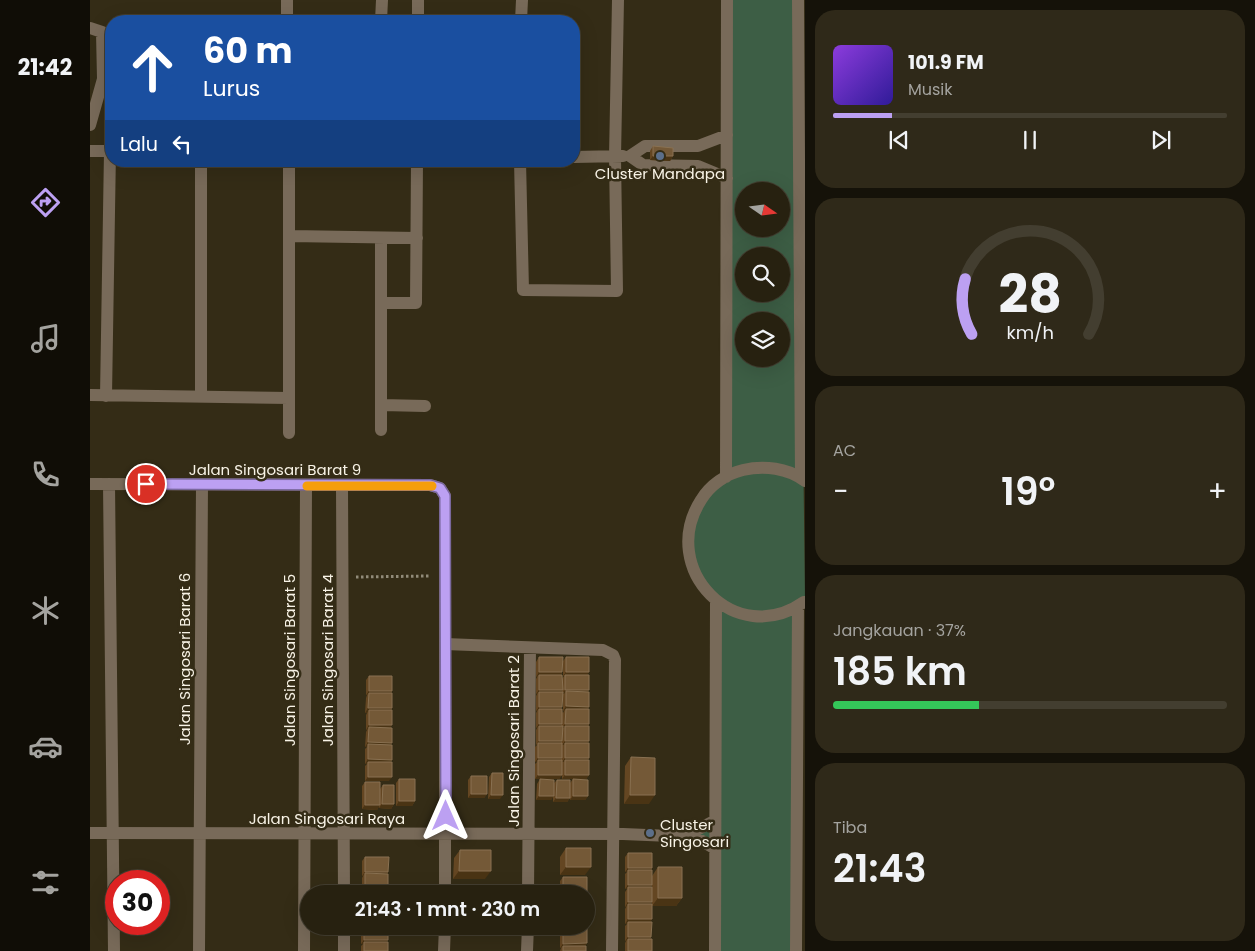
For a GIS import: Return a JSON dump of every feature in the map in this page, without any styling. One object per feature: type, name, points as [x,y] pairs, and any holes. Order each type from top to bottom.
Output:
[{"type":"street","points":[[287,0],[287,15]]},
{"type":"street","points":[[382,0],[382,15]]},
{"type":"street","points":[[418,0],[418,15]]},
{"type":"street","points":[[521,15],[522,0]]},
{"type":"street","points":[[520,167],[524,290],[622,291],[616,157],[618,0]]},
{"type":"street","points":[[726,477],[727,0]]},
{"type":"street","points":[[796,951],[801,604],[784,613],[756,616],[728,608],[705,590],[691,565],[688,536],[690,522],[704,495],[726,477],[738,471],[760,467],[777,469],[803,480],[798,0]]},
{"type":"street","points":[[90,28],[102,32],[103,79],[90,125]]},
{"type":"street","points":[[580,157],[630,156],[645,146],[698,146],[727,134]]},
{"type":"street","points":[[698,146],[698,166]]},
{"type":"street","points":[[90,151],[105,151]]},
{"type":"street","points":[[630,156],[643,165],[698,166],[727,178]]},
{"type":"street","points":[[106,396],[111,167]]},
{"type":"street","points":[[200,167],[202,396]]},
{"type":"street","points":[[289,167],[289,433]]},
{"type":"street","points":[[381,303],[416,303],[417,167]]},
{"type":"street","points":[[290,236],[417,238]]},
{"type":"street","points":[[382,238],[382,430]]},
{"type":"street","points":[[90,395],[289,398]]},
{"type":"street","points":[[382,405],[425,406]]},
{"type":"street","name":"Jalan Singosari Barat 9","points":[[90,484],[430,485],[440,488],[445,496],[444,576]]},
{"type":"street","points":[[110,484],[114,951]]},
{"type":"street","name":"Jalan Singosari Barat 6","points":[[199,951],[202,485]]},
{"type":"street","name":"Jalan Singosari Barat 5","points":[[304,951],[306,486]]},
{"type":"street","name":"Jalan Singosari Barat 4","points":[[342,486],[344,885]]},
{"type":"street","points":[[444,576],[445,885]]},
{"type":"street","points":[[715,951],[716,600]]},
{"type":"street","points":[[445,644],[589,649],[610,652],[615,660],[618,834],[612,951]]},
{"type":"street","name":"Jalan Singosari Barat 2","points":[[528,885],[530,648]]},
{"type":"street","points":[[695,834],[714,821]]},
{"type":"street","points":[[618,834],[634,831],[695,834],[714,848]]},
{"type":"street","name":"Jalan Singosari Raya","points":[[90,834],[618,834]]},
{"type":"street","points":[[344,935],[344,951]]},
{"type":"street","points":[[444,951],[445,935]]},
{"type":"street","points":[[527,951],[528,935]]},
{"type":"path","points":[[343,578],[444,576]]},
{"type":"green space","points":[[727,0],[798,0],[805,602],[798,607],[796,951],[715,951],[714,848],[695,831],[714,821],[716,600],[697,578],[690,521],[726,476]]},
{"type":"building","points":[[653,146],[673,148],[673,156],[653,156]]},
{"type":"building","points":[[539,657],[563,657],[562,672],[539,672]]},
{"type":"building","points":[[566,657],[589,657],[589,672],[566,672]]},
{"type":"building","points":[[539,675],[562,675],[563,690],[539,690]]},
{"type":"building","points":[[565,675],[589,675],[589,690],[565,690]]},
{"type":"building","points":[[369,676],[392,676],[392,691],[369,691]]},
{"type":"building","points":[[566,691],[589,692],[589,707],[566,706]]},
{"type":"building","points":[[539,692],[563,692],[562,707],[539,707]]},
{"type":"building","points":[[369,693],[392,693],[392,708],[368,708]]},
{"type":"building","points":[[539,709],[562,709],[562,724],[539,724]]},
{"type":"building","points":[[566,709],[589,709],[589,724],[565,724]]},
{"type":"building","points":[[369,710],[392,710],[392,725],[369,725]]},
{"type":"building","points":[[539,726],[563,726],[562,741],[539,741]]},
{"type":"building","points":[[565,726],[589,726],[589,741],[565,741]]},
{"type":"building","points":[[369,727],[392,728],[392,743],[368,742]]},
{"type":"building","points":[[538,743],[562,743],[562,758],[538,758]]},
{"type":"building","points":[[565,743],[589,743],[589,758],[565,758]]},
{"type":"building","points":[[368,744],[392,745],[392,760],[368,759]]},
{"type":"building","points":[[631,757],[655,758],[655,795],[630,795]]},
{"type":"building","points":[[538,760],[562,760],[562,775],[538,775]]},
{"type":"building","points":[[565,760],[589,760],[589,775],[565,775]]},
{"type":"building","points":[[368,762],[392,762],[392,777],[368,777]]},
{"type":"building","points":[[492,773],[503,773],[503,795],[491,795]]},
{"type":"building","points":[[471,776],[487,776],[487,794],[471,794]]},
{"type":"building","points":[[399,779],[415,779],[415,801],[399,801]]},
{"type":"building","points":[[540,779],[554,780],[554,796],[539,796]]},
{"type":"building","points":[[573,779],[588,780],[588,796],[573,796]]},
{"type":"building","points":[[557,780],[570,780],[570,798],[556,798]]},
{"type":"building","points":[[365,782],[380,782],[380,805],[365,805]]},
{"type":"building","points":[[383,785],[394,785],[394,804],[382,804]]},
{"type":"building","points":[[566,848],[591,848],[591,867],[566,867]]},
{"type":"building","points":[[460,850],[491,850],[491,871],[459,871]]},
{"type":"building","points":[[628,853],[652,853],[652,868],[628,868]]},
{"type":"building","points":[[365,857],[389,857],[388,872],[365,872]]},
{"type":"building","points":[[658,867],[682,867],[682,898],[658,898]]},
{"type":"building","points":[[628,870],[652,870],[652,885],[628,885]]},
{"type":"building","points":[[365,873],[388,874],[388,885],[365,885]]},
{"type":"building","points":[[563,877],[587,877],[587,885],[563,885]]},
{"type":"building","points":[[628,887],[652,887],[652,902],[628,902]]},
{"type":"building","points":[[628,904],[652,904],[652,919],[628,919]]},
{"type":"building","points":[[628,922],[652,922],[651,937],[628,937]]},
{"type":"building","points":[[364,935],[388,935],[388,940],[364,940]]},
{"type":"building","points":[[563,935],[587,935],[587,943],[563,944]]},
{"type":"building","points":[[628,939],[652,939],[652,951],[628,951]]},
{"type":"building","points":[[364,942],[388,942],[388,951],[364,951]]},
{"type":"building","points":[[563,946],[586,946],[586,951],[563,951]]},
{"type":"slow traffic","points":[[307,486],[432,486]]},
{"type":"place","name":"Cluster Mandapa","points":[[660,156]]},
{"type":"place","name":"Cluster Singosari","points":[[650,833]]},
{"type":"route","points":[[146,484],[430,485],[440,488],[445,496],[446,816]]}]
